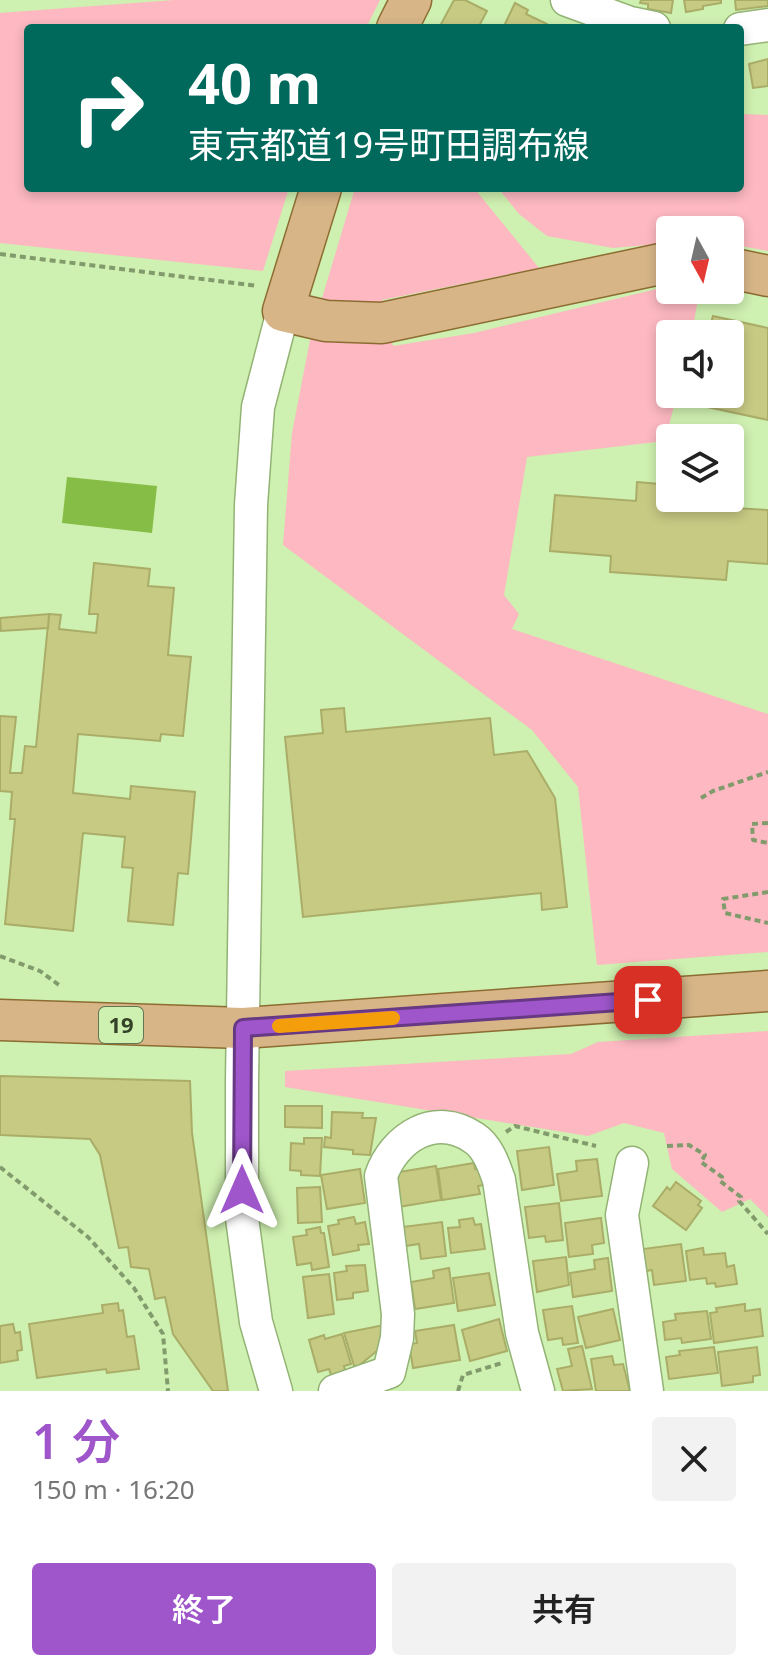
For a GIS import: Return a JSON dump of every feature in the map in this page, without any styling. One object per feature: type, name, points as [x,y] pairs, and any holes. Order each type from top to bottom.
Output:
[{"type":"main road","points":[[399,24],[411,0]]},
{"type":"main road","points":[[319,192],[270,298],[326,321],[382,323],[656,265]]},
{"type":"main road","points":[[744,271],[768,276]]},
{"type":"main road","name":"19","points":[[0,1020],[243,1028],[768,991]]},
{"type":"street","points":[[567,0],[585,9],[635,24]]},
{"type":"street","points":[[744,28],[768,25]]},
{"type":"street","points":[[270,298],[251,505],[242,1218],[256,1322],[276,1391]]},
{"type":"street","points":[[335,1391],[400,1381],[398,1314],[381,1176],[387,1159],[399,1144],[413,1134],[433,1127],[454,1130],[475,1138],[491,1158],[499,1180],[527,1355],[538,1391]]},
{"type":"street","points":[[632,1163],[622,1215],[647,1391]]},
{"type":"path","points":[[0,254],[270,298]]},
{"type":"path","points":[[701,798],[768,772]]},
{"type":"path","points":[[768,823],[752,824],[753,840],[768,843]]},
{"type":"path","points":[[768,892],[723,899],[725,913],[768,923]]},
{"type":"path","points":[[0,956],[40,971],[59,985]]},
{"type":"path","points":[[483,1148],[515,1126],[596,1146]]},
{"type":"path","points":[[667,1146],[689,1145],[705,1155],[701,1162],[722,1177],[720,1181],[741,1197],[739,1201],[768,1234]]},
{"type":"path","points":[[0,1167],[88,1237],[134,1288],[163,1334],[168,1391]]},
{"type":"path","points":[[458,1391],[463,1375],[527,1355]]},
{"type":"shaded area","points":[[174,0],[380,0],[368,24],[24,24],[24,192],[288,192],[263,271],[0,243],[0,13]]},
{"type":"shaded area","points":[[744,114],[768,115],[768,251],[744,247],[744,216],[656,216],[656,244],[613,248],[547,236],[519,214],[501,192],[744,192]]},
{"type":"shaded area","points":[[354,192],[477,192],[539,268],[382,300],[393,346],[474,333],[656,289],[656,304],[697,304],[694,320],[656,320],[656,408],[673,408],[669,424],[656,424],[656,442],[527,457],[504,595],[519,614],[512,629],[768,714],[768,952],[597,965],[578,787],[532,730],[283,545],[292,433],[311,335]]},
{"type":"shaded area","points":[[67,477],[157,486],[152,533],[62,523]]},
{"type":"shaded area","points":[[768,1031],[768,1217],[750,1199],[722,1212],[672,1169],[664,1133],[624,1123],[588,1136],[285,1087],[285,1071],[571,1054],[598,1042]]},
{"type":"building","points":[[454,0],[465,0],[487,11],[480,24],[441,24]]},
{"type":"building","points":[[641,0],[673,0],[671,13],[648,9],[648,4],[640,3]]},
{"type":"building","points":[[684,0],[721,0],[721,3],[686,12]]},
{"type":"building","points":[[735,0],[768,0],[768,6],[736,10]]},
{"type":"building","points":[[515,3],[528,10],[526,14],[547,24],[505,24]]},
{"type":"building","points":[[768,59],[768,86],[753,88],[749,64]]},
{"type":"building","points":[[744,323],[768,328],[768,420],[712,408],[744,408]]},
{"type":"building","points":[[637,482],[656,484],[656,512],[768,510],[768,564],[728,561],[726,580],[610,572],[611,556],[550,551],[555,495],[636,501]]},
{"type":"building","points":[[94,563],[150,569],[148,586],[174,588],[168,655],[191,657],[183,736],[161,734],[160,741],[78,734],[73,793],[130,799],[131,786],[195,792],[188,874],[178,873],[173,925],[128,921],[133,868],[122,867],[125,837],[83,833],[73,931],[5,924],[15,819],[10,819],[12,792],[0,791],[0,716],[16,717],[10,773],[22,773],[25,746],[36,747],[49,614],[61,615],[59,629],[96,633],[98,614],[89,614]]},
{"type":"building","points":[[49,614],[48,628],[1,631],[0,618]]},
{"type":"building","points":[[344,708],[346,732],[490,718],[494,755],[527,751],[555,798],[567,907],[542,910],[541,893],[303,917],[285,737],[323,733],[321,710]]},
{"type":"building","points":[[0,1076],[190,1081],[192,1133],[228,1391],[213,1391],[173,1334],[165,1297],[155,1299],[149,1269],[131,1267],[128,1247],[119,1248],[100,1155],[90,1139],[0,1135]]},
{"type":"building","points":[[285,1106],[322,1106],[322,1128],[285,1127]]},
{"type":"building","points":[[332,1112],[363,1113],[362,1118],[376,1118],[370,1155],[324,1147],[325,1137],[331,1138]]},
{"type":"building","points":[[304,1138],[322,1138],[320,1176],[301,1175],[301,1171],[290,1170],[291,1143],[304,1144]]},
{"type":"building","points":[[549,1147],[554,1185],[522,1190],[517,1151]]},
{"type":"building","points":[[597,1159],[602,1196],[561,1201],[557,1174],[577,1171],[576,1161]]},
{"type":"building","points":[[474,1163],[475,1169],[481,1168],[484,1185],[478,1186],[480,1194],[442,1200],[438,1169]]},
{"type":"building","points":[[436,1166],[441,1200],[398,1207],[393,1173]]},
{"type":"building","points":[[360,1169],[365,1203],[327,1209],[321,1175]]},
{"type":"building","points":[[676,1182],[701,1201],[698,1205],[702,1208],[686,1230],[653,1206],[667,1187],[670,1190]]},
{"type":"building","points":[[320,1187],[322,1222],[298,1223],[297,1188]]},
{"type":"building","points":[[559,1203],[563,1240],[546,1242],[545,1236],[529,1238],[525,1207]]},
{"type":"building","points":[[354,1217],[356,1224],[365,1222],[369,1244],[358,1245],[359,1250],[333,1255],[328,1226]]},
{"type":"building","points":[[473,1218],[475,1225],[481,1224],[485,1249],[451,1253],[448,1228],[460,1227],[459,1220]]},
{"type":"building","points":[[601,1218],[604,1243],[592,1245],[593,1254],[569,1257],[565,1223]]},
{"type":"building","points":[[442,1222],[446,1256],[421,1259],[419,1244],[405,1246],[402,1227]]},
{"type":"building","points":[[320,1227],[321,1233],[324,1233],[329,1267],[312,1270],[311,1263],[297,1265],[293,1237],[307,1235],[306,1230]]},
{"type":"building","points":[[681,1244],[686,1281],[654,1285],[652,1270],[646,1271],[643,1249]]},
{"type":"building","points":[[703,1248],[704,1255],[725,1253],[727,1267],[734,1265],[737,1284],[716,1287],[715,1283],[707,1284],[706,1278],[690,1280],[686,1251]]},
{"type":"building","points":[[566,1257],[569,1285],[537,1292],[533,1261]]},
{"type":"building","points":[[608,1258],[612,1291],[573,1297],[570,1273],[595,1269],[594,1260]]},
{"type":"building","points":[[365,1265],[368,1291],[353,1293],[353,1298],[337,1300],[334,1273],[347,1271],[346,1266]]},
{"type":"building","points":[[449,1268],[454,1303],[415,1309],[411,1282],[434,1278],[433,1271]]},
{"type":"building","points":[[489,1273],[495,1305],[458,1311],[453,1278]]},
{"type":"building","points":[[329,1274],[334,1314],[308,1318],[303,1277]]},
{"type":"building","points":[[118,1303],[119,1311],[123,1310],[127,1337],[134,1336],[139,1369],[107,1373],[106,1369],[37,1378],[29,1324],[103,1313],[102,1305]]},
{"type":"building","points":[[745,1304],[745,1311],[760,1309],[763,1336],[714,1343],[710,1313],[717,1312],[716,1308]]},
{"type":"building","points":[[572,1306],[578,1343],[563,1345],[562,1338],[548,1340],[543,1310]]},
{"type":"building","points":[[613,1309],[620,1340],[586,1348],[578,1317]]},
{"type":"building","points":[[707,1311],[711,1339],[682,1343],[681,1338],[665,1340],[663,1322],[676,1320],[675,1314]]},
{"type":"building","points":[[499,1319],[507,1351],[470,1361],[462,1330]]},
{"type":"building","points":[[13,1324],[15,1333],[20,1332],[22,1350],[17,1351],[18,1360],[0,1363],[0,1326]]},
{"type":"building","points":[[384,1325],[378,1350],[355,1369],[344,1333]]},
{"type":"building","points":[[454,1325],[460,1360],[413,1368],[409,1344],[417,1343],[415,1331]]},
{"type":"building","points":[[342,1334],[351,1364],[344,1366],[346,1374],[332,1378],[329,1369],[318,1372],[309,1340]]},
{"type":"building","points":[[582,1346],[592,1389],[563,1391],[557,1369],[572,1366],[568,1349]]},
{"type":"building","points":[[714,1347],[718,1373],[669,1379],[666,1357],[680,1355],[679,1351]]},
{"type":"building","points":[[757,1347],[760,1375],[753,1376],[753,1382],[722,1386],[718,1352]]},
{"type":"building","points":[[612,1356],[614,1365],[623,1364],[630,1391],[596,1391],[591,1359]]},
{"type":"slow traffic","points":[[279,1026],[393,1018]]},
{"type":"route","points":[[242,1190],[243,1028],[648,1000]]}]
